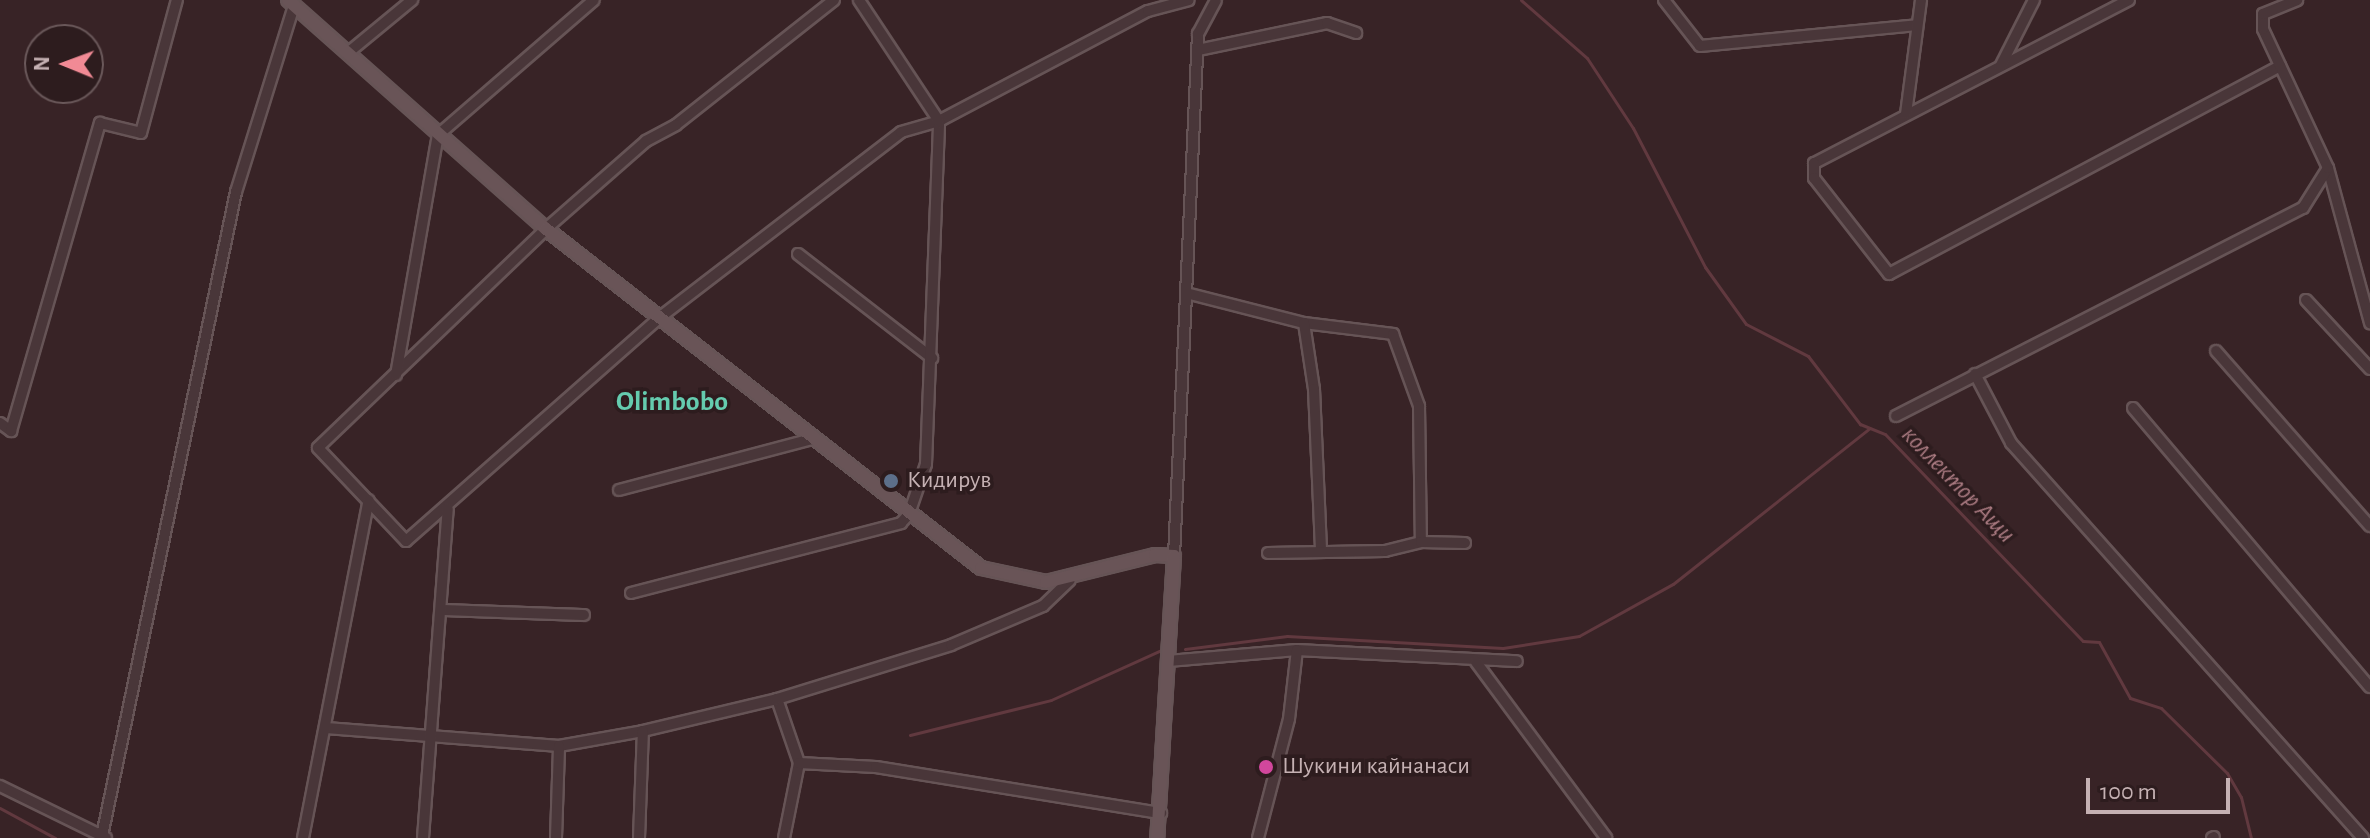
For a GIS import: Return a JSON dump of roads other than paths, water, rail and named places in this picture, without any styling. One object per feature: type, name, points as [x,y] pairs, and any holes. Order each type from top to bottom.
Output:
[{"type":"main road","points":[[291,3],[546,229],[981,568],[1021,580],[1070,580],[1155,555],[1174,556],[1161,813],[1157,838]]},
{"type":"street","points":[[0,423],[11,431],[100,123],[141,133],[177,0]]},
{"type":"street","points":[[349,52],[412,0]]},
{"type":"street","points":[[395,377],[438,135],[594,0]]},
{"type":"street","points":[[834,0],[676,125],[646,141],[546,229],[318,448],[406,541],[448,509],[659,318],[901,132],[939,121],[1148,11],[1189,0]]},
{"type":"street","points":[[631,593],[901,523],[909,514],[926,464],[939,121],[859,0]]},
{"type":"street","points":[[1174,556],[1198,34],[1216,0]]},
{"type":"street","points":[[1664,0],[1700,46],[1917,25]]},
{"type":"street","points":[[1906,114],[1921,0]]},
{"type":"street","points":[[2001,65],[2034,0]]},
{"type":"street","points":[[2129,0],[1814,163],[1814,178],[1889,274],[2280,66]]},
{"type":"street","points":[[2297,0],[2263,14],[2263,29],[2328,168],[2370,323]]},
{"type":"street","points":[[0,786],[105,837],[236,192],[291,3]]},
{"type":"street","points":[[1198,50],[1327,23],[1356,33]]},
{"type":"street","points":[[1896,416],[2303,208],[2328,168]]},
{"type":"street","points":[[798,254],[932,358]]},
{"type":"street","points":[[1186,293],[1304,323],[1393,334],[1419,406],[1421,542]]},
{"type":"street","points":[[2306,300],[2370,369]]},
{"type":"street","points":[[1304,323],[1314,389],[1321,551]]},
{"type":"street","points":[[2216,351],[2370,526]]},
{"type":"street","points":[[1975,374],[2011,443],[2363,838]]},
{"type":"street","points":[[2133,408],[2370,687]]},
{"type":"street","points":[[619,490],[812,439]]},
{"type":"street","points":[[303,838],[369,500]]},
{"type":"street","points":[[423,838],[448,509]]},
{"type":"street","points":[[1268,553],[1385,551],[1421,542],[1465,543]]},
{"type":"street","points":[[326,728],[559,746],[643,731],[777,699],[951,645],[1043,606],[1070,580]]},
{"type":"street","points":[[442,610],[584,615]]},
{"type":"street","points":[[1258,838],[1289,719],[1297,650]]},
{"type":"street","points":[[1168,661],[1297,650],[1476,662],[1517,661]]},
{"type":"street","points":[[1476,662],[1606,838]]},
{"type":"street","points":[[777,699],[799,763],[784,838]]},
{"type":"street","points":[[639,838],[643,731]]},
{"type":"street","points":[[556,838],[559,746]]},
{"type":"street","points":[[799,763],[876,767],[1161,813]]},
{"type":"waterway","name":"коллектор Ащи","points":[[1521,0],[1587,58],[1633,128],[1705,267],[1746,324],[1808,356],[1860,424],[1885,434],[2083,641],[2099,642],[2130,698],[2161,708],[2227,773],[2241,797],[2251,838]]},
{"type":"waterway","points":[[1185,649],[1287,636],[1503,648],[1579,636],[1673,584],[1870,428]]},
{"type":"waterway","points":[[910,735],[1051,700],[1159,651]]},
{"type":"waterway","points":[[0,808],[55,838]]},
{"type":"place","name":"Кидирув","points":[[891,481]]},
{"type":"place","name":"Шукини кайнанаси","points":[[1266,767]]},
{"type":"district","name":"Olimbobo","points":[[672,402]]}]
